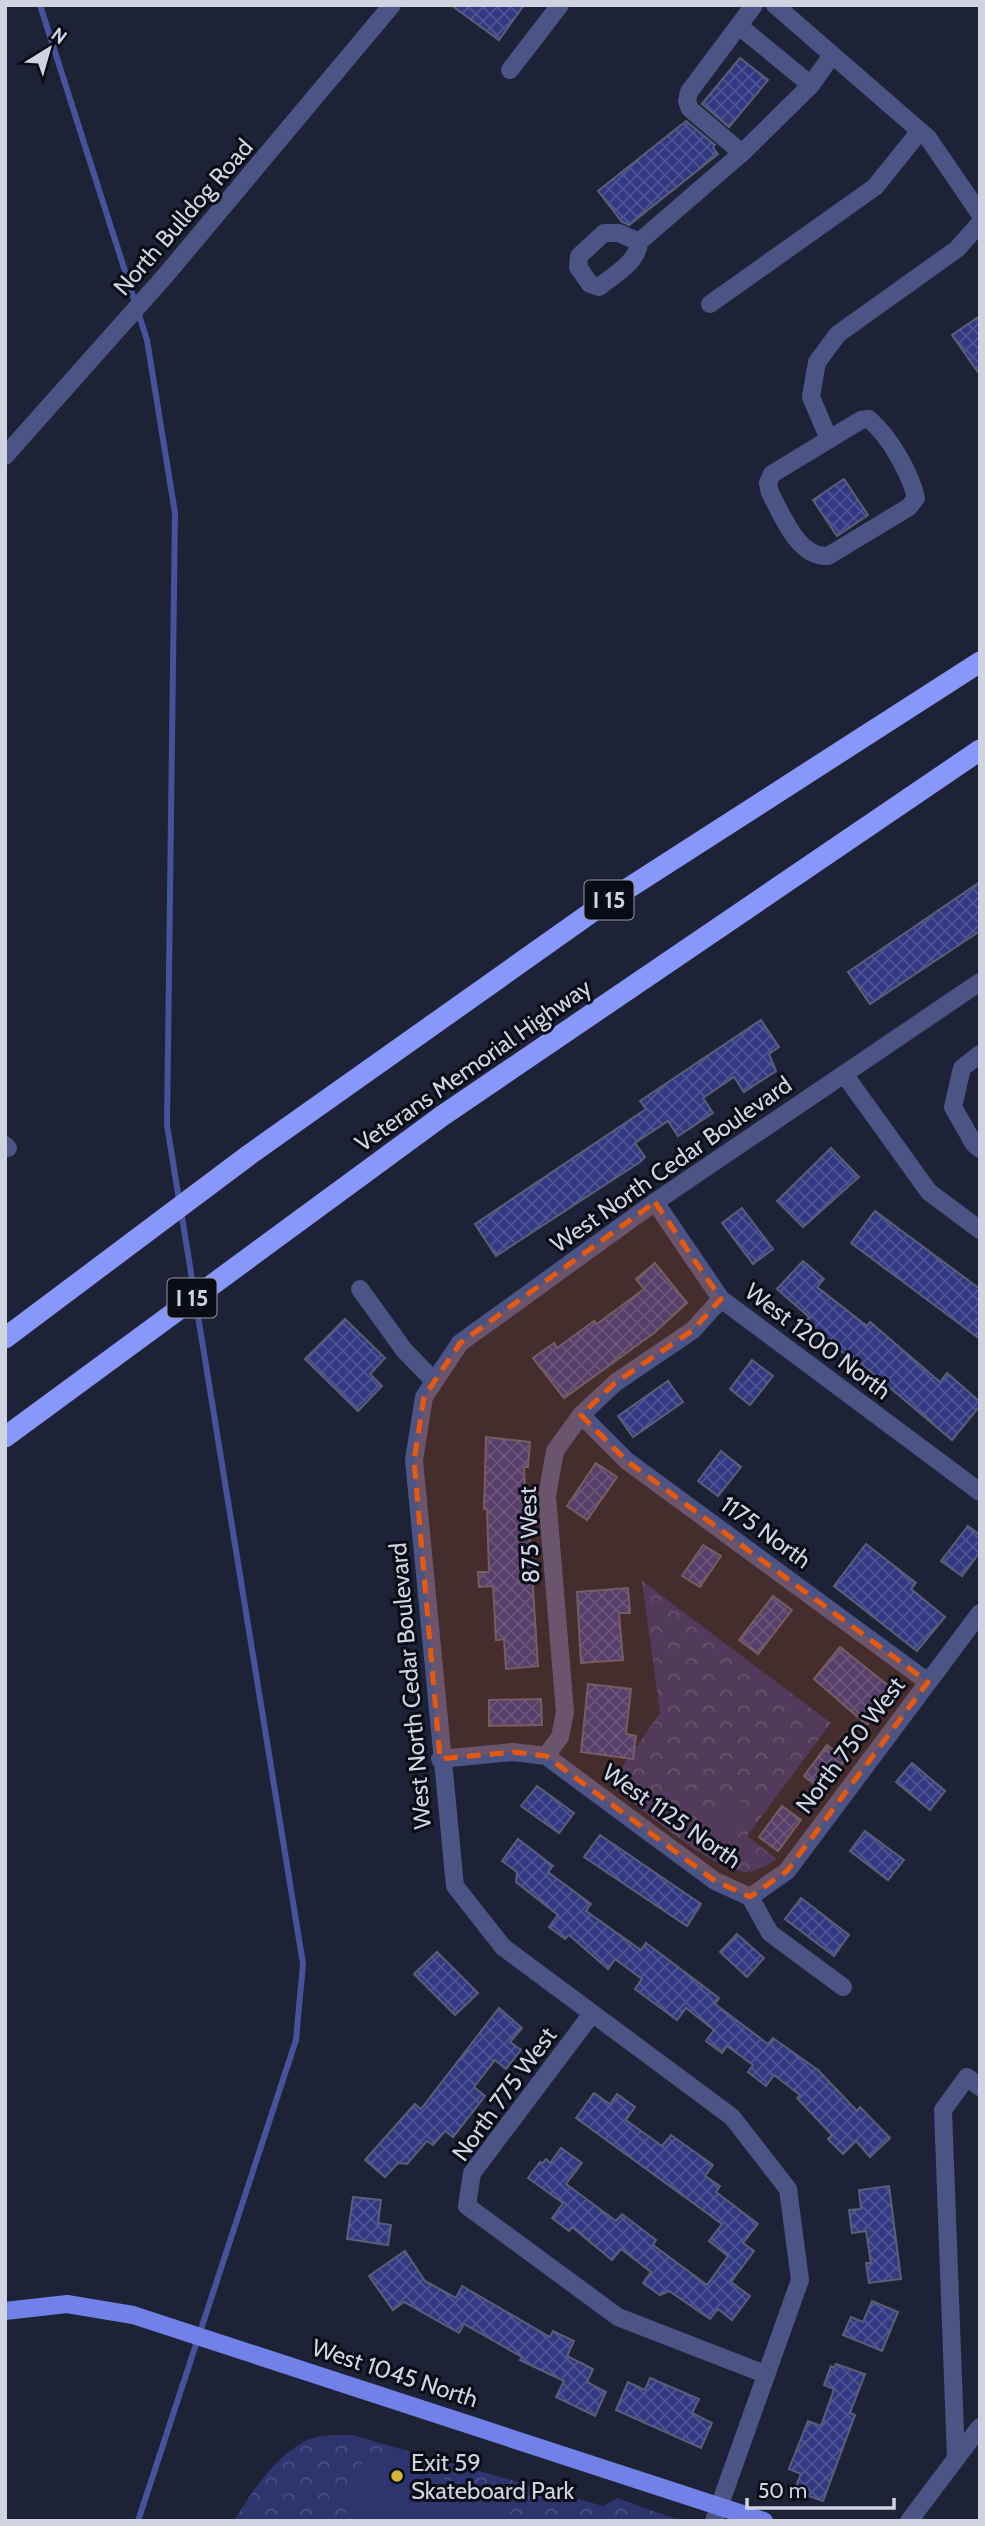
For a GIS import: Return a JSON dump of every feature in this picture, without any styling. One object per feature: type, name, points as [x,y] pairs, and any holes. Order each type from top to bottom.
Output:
[{"type":"highway","name":"I 15","points":[[5,1338],[249,1155],[599,907],[980,662]]},
{"type":"highway","name":"Veterans Memorial Highway","points":[[5,1437],[442,1116],[980,750]]},
{"type":"main road","name":"West 1045 North","points":[[5,2311],[67,2304],[133,2315],[272,2359],[718,2513],[764,2521]]},
{"type":"street","name":"North Bulldog Road","points":[[5,456],[165,276],[392,5]]},
{"type":"street","points":[[510,70],[560,5]]},
{"type":"street","points":[[742,153],[690,109],[687,101],[690,92],[754,5]]},
{"type":"street","points":[[775,5],[929,138],[980,214]]},
{"type":"street","points":[[738,26],[811,85]]},
{"type":"street","points":[[639,242],[742,153],[811,85],[832,55]]},
{"type":"street","points":[[709,304],[875,187],[920,131]]},
{"type":"street","points":[[829,439],[811,397],[817,362],[838,334],[957,249],[980,223]]},
{"type":"street","points":[[869,419],[878,427],[913,483],[916,498],[909,507],[828,556],[817,557],[804,550],[770,493],[768,483],[772,474],[829,439],[861,420],[869,419]]},
{"type":"street","name":"West North Cedar Boulevard","points":[[718,2513],[800,2280],[788,2189],[732,2117],[591,2015],[503,1947],[455,1886],[440,1759],[414,1460],[424,1397],[460,1343],[655,1202],[980,982]]},
{"type":"street","points":[[980,1054],[962,1068],[953,1107],[974,1144],[980,1149]]},
{"type":"street","points":[[844,1074],[929,1192],[980,1230]]},
{"type":"street","name":"West 1200 North","points":[[655,1202],[721,1298],[980,1492]]},
{"type":"street","points":[[360,1289],[404,1350],[435,1381]]},
{"type":"street","name":"875 West","points":[[546,1756],[560,1737],[565,1712],[547,1496],[555,1451],[581,1415],[615,1383],[693,1330],[721,1298]]},
{"type":"street","name":"1175 North","points":[[581,1415],[627,1461],[928,1682]]},
{"type":"street","name":"North 750 West","points":[[750,1897],[788,1871],[980,1613]]},
{"type":"street","points":[[440,1759],[513,1752],[546,1756]]},
{"type":"street","name":"West 1125 North","points":[[546,1756],[715,1881],[750,1897],[770,1933],[843,1987]]},
{"type":"street","name":"North 775 West","points":[[591,2015],[472,2173],[467,2206],[618,2317],[765,2374]]},
{"type":"street","points":[[956,2459],[943,2110],[967,2077],[980,2087]]},
{"type":"street","points":[[909,2521],[980,2427]]},
{"type":"highlighted area","points":[[655,1202],[721,1299],[693,1330],[615,1383],[581,1415],[627,1461],[928,1682],[787,1871],[750,1897],[715,1881],[546,1756],[513,1752],[440,1759],[414,1460],[424,1397],[460,1343]]},
{"type":"green space","points":[[642,1581],[831,1723],[747,1836],[777,1859],[759,1869],[747,1872],[733,1870],[716,1862],[677,1837],[610,1785],[660,1713]]},
{"type":"green space","points":[[733,1796],[755,1813],[722,1857],[701,1840]]},
{"type":"green space","points":[[352,2435],[603,2506],[617,2498],[681,2521],[234,2521],[264,2477],[292,2449],[314,2438]]},
{"type":"green space","name":"Exit 59 Skateboard Park","points":[[367,2452],[502,2499],[495,2521],[343,2521]]},
{"type":"building","points":[[451,5],[524,5],[499,40]]},
{"type":"building","points":[[740,58],[768,80],[729,127],[702,104]]},
{"type":"building","points":[[686,121],[715,145],[713,148],[718,154],[629,225],[622,222],[598,191]]},
{"type":"building","points":[[980,316],[980,375],[952,335]]},
{"type":"building","points":[[844,479],[868,515],[837,536],[813,500]]},
{"type":"building","points":[[980,882],[980,931],[870,1004],[848,972]]},
{"type":"building","points":[[761,1020],[779,1047],[769,1054],[776,1071],[744,1092],[734,1077],[703,1098],[713,1113],[678,1136],[668,1121],[635,1143],[645,1157],[640,1162],[496,1256],[475,1224],[646,1109],[640,1101]]},
{"type":"building","points":[[831,1148],[859,1177],[803,1227],[777,1201]]},
{"type":"building","points":[[742,1208],[773,1249],[753,1264],[722,1223]]},
{"type":"building","points":[[875,1211],[980,1289],[980,1339],[851,1243]]},
{"type":"building","points":[[803,1261],[824,1279],[817,1287],[867,1326],[870,1322],[940,1382],[947,1373],[980,1402],[980,1406],[952,1440],[857,1360],[855,1362],[805,1323],[809,1317],[777,1289]]},
{"type":"building","points":[[655,1263],[687,1303],[654,1333],[564,1398],[533,1358],[554,1343],[557,1348],[594,1321],[597,1324],[644,1289],[636,1279]]},
{"type":"building","points":[[345,1319],[385,1358],[370,1374],[382,1386],[358,1411],[305,1359]]},
{"type":"building","points":[[752,1360],[773,1376],[750,1405],[730,1389]]},
{"type":"building","points":[[668,1381],[683,1402],[633,1437],[618,1416]]},
{"type":"building","points":[[486,1437],[530,1442],[528,1467],[524,1467],[526,1527],[529,1527],[538,1666],[506,1669],[504,1639],[496,1640],[493,1586],[479,1587],[478,1572],[489,1572],[487,1509],[484,1509]]},
{"type":"building","points":[[721,1451],[741,1467],[718,1496],[698,1481]]},
{"type":"building","points":[[596,1463],[617,1477],[587,1520],[567,1506]]},
{"type":"building","points":[[968,1526],[980,1535],[980,1552],[962,1576],[941,1561]]},
{"type":"building","points":[[866,1544],[916,1583],[911,1589],[945,1617],[917,1651],[834,1586]]},
{"type":"building","points":[[703,1545],[721,1556],[700,1587],[682,1576]]},
{"type":"building","points":[[628,1588],[630,1613],[619,1613],[623,1660],[581,1663],[577,1592]]},
{"type":"building","points":[[773,1596],[792,1610],[758,1654],[739,1640]]},
{"type":"building","points":[[840,1647],[895,1691],[867,1725],[814,1679]]},
{"type":"building","points":[[588,1684],[631,1689],[626,1734],[636,1736],[633,1759],[581,1752]]},
{"type":"building","points":[[541,1699],[542,1725],[489,1726],[489,1700]]},
{"type":"building","points":[[827,1745],[846,1759],[822,1790],[804,1776]]},
{"type":"building","points":[[912,1763],[945,1791],[930,1810],[896,1782]]},
{"type":"building","points":[[537,1786],[574,1813],[559,1833],[521,1806]]},
{"type":"building","points":[[782,1806],[801,1820],[778,1851],[759,1837]]},
{"type":"building","points":[[865,1831],[904,1860],[888,1880],[850,1851]]},
{"type":"building","points":[[600,1835],[701,1904],[687,1926],[584,1857]]},
{"type":"building","points":[[518,1839],[553,1866],[548,1872],[591,1904],[586,1911],[641,1950],[646,1943],[719,1998],[715,2004],[768,2044],[773,2038],[818,2070],[857,2111],[860,2107],[890,2138],[870,2157],[856,2141],[843,2154],[828,2139],[832,2135],[797,2098],[800,2095],[774,2075],[766,2086],[748,2072],[753,2065],[727,2046],[722,2053],[706,2041],[714,2030],[686,2008],[677,2020],[635,1989],[642,1979],[615,1959],[608,1969],[569,1935],[565,1939],[549,1927],[558,1915],[516,1882],[517,1872],[502,1861]]},
{"type":"building","points":[[801,1898],[849,1935],[834,1956],[785,1919]]},
{"type":"building","points":[[737,1934],[764,1958],[747,1977],[720,1952]]},
{"type":"building","points":[[437,1952],[478,1993],[455,2015],[414,1974]]},
{"type":"building","points":[[499,2008],[522,2028],[510,2042],[521,2050],[506,2069],[495,2060],[474,2087],[485,2096],[453,2137],[445,2131],[433,2145],[427,2141],[407,2164],[398,2163],[385,2177],[365,2160],[415,2104],[421,2109]]},
{"type":"building","points":[[594,2093],[610,2104],[617,2094],[635,2107],[626,2120],[662,2146],[671,2135],[713,2165],[705,2176],[720,2186],[716,2192],[758,2224],[743,2243],[754,2251],[731,2282],[750,2296],[732,2320],[718,2309],[710,2319],[669,2291],[660,2295],[643,2283],[651,2272],[621,2249],[612,2260],[572,2227],[569,2231],[552,2218],[563,2203],[528,2178],[540,2162],[543,2163],[546,2159],[550,2163],[561,2148],[582,2163],[566,2184],[616,2221],[622,2214],[656,2240],[653,2245],[707,2285],[728,2256],[709,2241],[722,2224],[576,2118]]},
{"type":"building","points":[[889,2186],[901,2279],[869,2283],[866,2263],[871,2263],[866,2231],[852,2233],[849,2210],[861,2209],[859,2190]]},
{"type":"building","points":[[353,2197],[381,2200],[378,2223],[391,2225],[388,2245],[347,2239]]},
{"type":"building","points":[[405,2251],[425,2281],[456,2298],[462,2286],[550,2337],[553,2331],[574,2341],[567,2356],[593,2369],[587,2382],[606,2392],[595,2416],[556,2397],[564,2381],[520,2360],[522,2357],[464,2324],[459,2333],[404,2302],[393,2310],[369,2276]]},
{"type":"building","points":[[872,2301],[898,2312],[882,2351],[843,2335],[851,2317],[863,2322]]},
{"type":"building","points":[[836,2364],[865,2374],[850,2413],[855,2415],[823,2501],[794,2491],[801,2474],[789,2469],[808,2421],[821,2426],[834,2389],[824,2385],[831,2366],[834,2368]]},
{"type":"building","points":[[650,2378],[699,2399],[692,2413],[712,2423],[701,2448],[616,2410],[628,2382],[645,2390]]},
{"type":"waterway","points":[[40,5],[147,340],[175,513],[167,1125],[179,1200]]},
{"type":"waterway","points":[[138,2521],[296,2040],[303,1964],[181,1211]]},
{"type":"place","name":"Exit 59 Skateboard Park","points":[[397,2476]]}]
